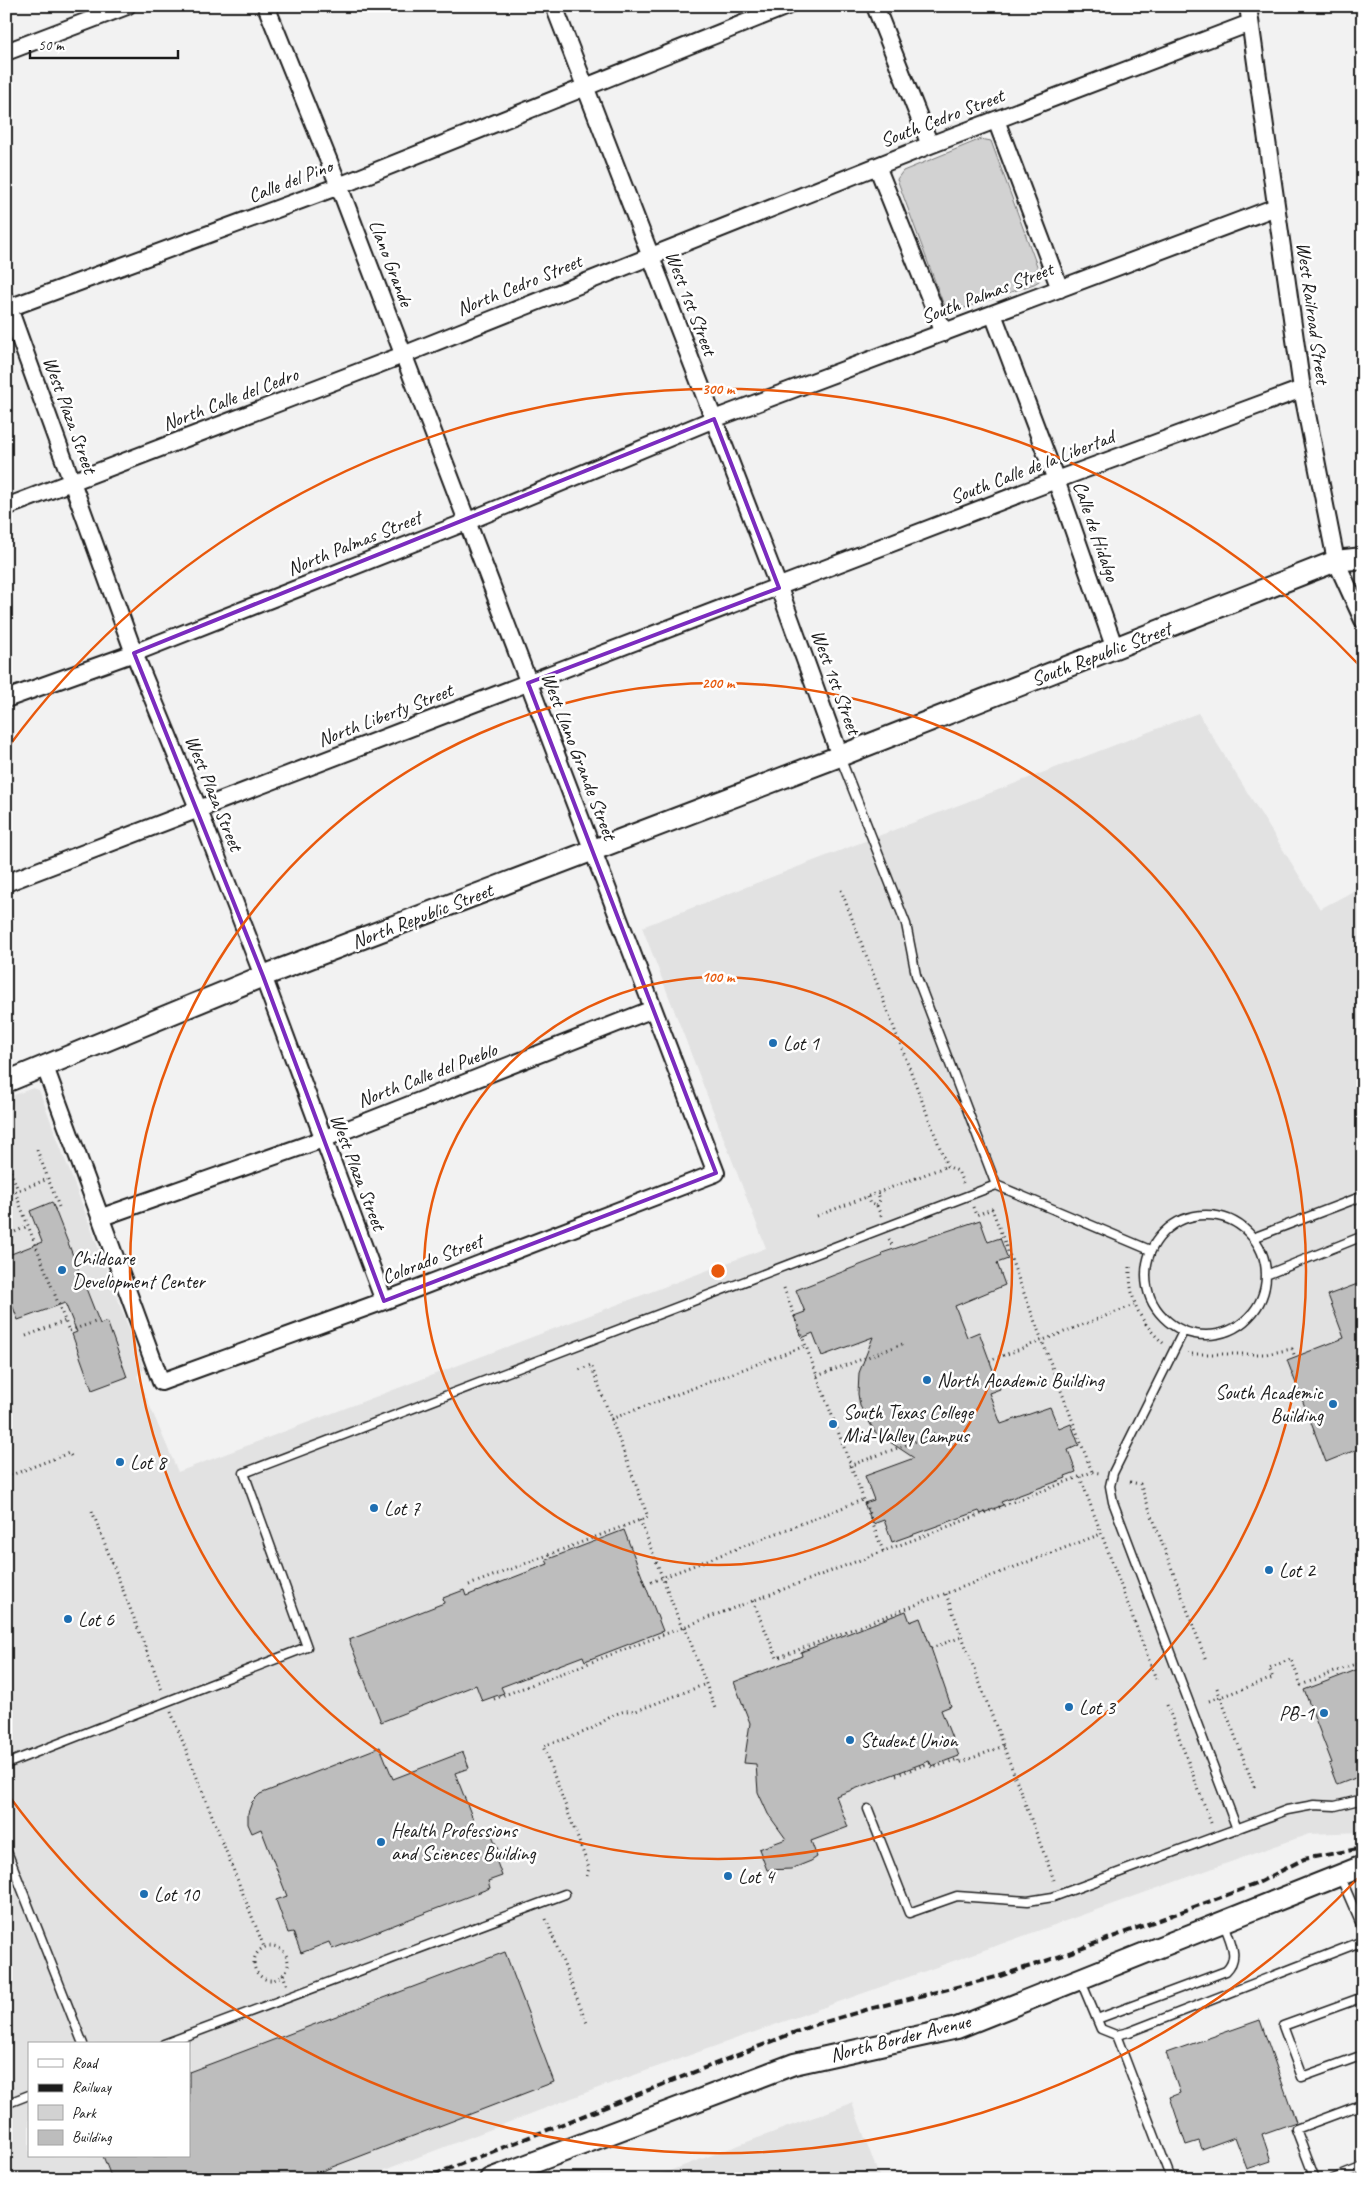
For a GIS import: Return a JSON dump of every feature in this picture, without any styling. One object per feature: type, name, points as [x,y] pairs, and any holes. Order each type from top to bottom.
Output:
[{"type":"street","points":[[6,52],[127,6]]},
{"type":"street","points":[[266,6],[338,186]]},
{"type":"street","name":"West 1st Street","points":[[554,6],[587,86],[650,256],[779,588],[840,756]]},
{"type":"street","name":"Calle del Pino","points":[[7,306],[338,186],[787,6]]},
{"type":"street","points":[[875,6],[930,145]]},
{"type":"street","name":"West Railroad Street","points":[[1248,6],[1302,389],[1336,561],[1363,620]]},
{"type":"street","name":"South Cedro Street","points":[[650,256],[930,145],[1250,23]]},
{"type":"street","points":[[996,120],[1060,289]]},
{"type":"street","points":[[877,166],[944,333]]},
{"type":"street","name":"Llano Grande","points":[[338,186],[404,355]]},
{"type":"street","name":"South Palmas Street","points":[[714,419],[1276,206]]},
{"type":"street","name":"North Cedro Street","points":[[404,355],[650,256]]},
{"type":"street","name":"West Plaza Street","points":[[7,306],[134,653],[198,808],[263,976],[322,1139],[384,1300]]},
{"type":"street","name":"Calle de Hidalgo","points":[[993,314],[1056,480],[1115,649]]},
{"type":"street","name":"North Calle del Cedro","points":[[72,483],[404,355]]},
{"type":"street","name":"West Llano Grande Street","points":[[404,355],[466,522],[716,1173]]},
{"type":"street","name":"South Calle de la Libertad","points":[[779,588],[1056,480],[1302,389]]},
{"type":"street","name":"North Palmas Street","points":[[6,699],[134,653],[466,522],[714,419]]},
{"type":"street","points":[[6,507],[72,483]]},
{"type":"street","name":"South Republic Street","points":[[840,756],[1336,561],[1363,558]]},
{"type":"street","name":"North Liberty Street","points":[[6,882],[779,588]]},
{"type":"street","name":"North Republic Street","points":[[6,1082],[263,976],[593,852],[840,756]]},
{"type":"street","name":"North Calle del Pueblo","points":[[102,1218],[322,1139],[653,1009]]},
{"type":"street","points":[[45,1067],[102,1218]]},
{"type":"street","name":"Colorado Street","points":[[102,1218],[161,1382],[384,1300],[716,1173]]},
{"type":"street","name":"North Border Avenue","points":[[490,2179],[794,2064],[957,2028],[1363,1866]]},
{"type":"lane","points":[[840,756],[906,924],[916,975],[996,1185]]},
{"type":"lane","points":[[6,1764],[307,1647],[244,1473],[996,1185],[1150,1250]]},
{"type":"lane","points":[[1253,1238],[1363,1196]]},
{"type":"lane","points":[[1200,1214],[1221,1216],[1236,1222],[1253,1238],[1263,1254],[1266,1275],[1264,1291],[1256,1310],[1241,1324],[1219,1334],[1198,1335],[1183,1332],[1166,1319],[1153,1303],[1146,1283],[1150,1250],[1165,1230],[1180,1220],[1200,1214]]},
{"type":"lane","points":[[1266,1275],[1363,1236]]},
{"type":"lane","points":[[1183,1332],[1113,1473],[1110,1486],[1113,1502],[1237,1829]]},
{"type":"lane","points":[[868,1809],[909,1913],[957,1896],[1028,1901],[1053,1897],[1287,1810],[1314,1805],[1335,1806],[1363,1799]]},
{"type":"lane","points":[[6,1849],[82,2042]]},
{"type":"lane","points":[[1340,1875],[1363,1929]]},
{"type":"lane","points":[[169,2042],[565,1894]]},
{"type":"lane","points":[[1097,2019],[1226,1971],[1233,1964],[1235,1956],[1223,1922]]},
{"type":"lane","points":[[1080,1979],[1101,2029],[1116,2035],[1129,2032],[1363,1941]]},
{"type":"lane","points":[[1363,1997],[1282,2026],[1302,2077],[1363,2055]]},
{"type":"lane","points":[[1116,2035],[1170,2179]]},
{"type":"lane","points":[[6,2104],[28,2095]]},
{"type":"lane","points":[[1315,2179],[1296,2129],[1363,2104]]},
{"type":"lane","points":[[1332,2179],[1363,2167]]},
{"type":"path","points":[[841,890],[947,1166],[958,1171],[964,1186]]},
{"type":"path","points":[[37,1150],[59,1207],[55,1209]]},
{"type":"path","points":[[7,1162],[28,1226],[69,1331],[98,1321]]},
{"type":"path","points":[[817,1216],[947,1166]]},
{"type":"path","points":[[6,1195],[48,1179]]},
{"type":"path","points":[[878,1193],[880,1200],[877,1206],[881,1218]]},
{"type":"path","points":[[867,1197],[870,1204],[877,1206]]},
{"type":"path","points":[[494,1700],[1092,1472],[992,1209],[976,1215]]},
{"type":"path","points":[[6,1236],[28,1226]]},
{"type":"path","points":[[1130,1267],[1130,1292],[1134,1305],[1146,1326],[1164,1344]]},
{"type":"path","points":[[784,1288],[804,1346],[883,1552]]},
{"type":"path","points":[[989,1361],[1134,1305]]},
{"type":"path","points":[[26,1336],[65,1321]]},
{"type":"path","points":[[816,1376],[905,1342]]},
{"type":"path","points":[[611,1419],[804,1346]]},
{"type":"path","points":[[1187,1354],[1266,1354],[1292,1349],[1295,1357]]},
{"type":"path","points":[[469,1586],[648,1517],[591,1365],[576,1370]]},
{"type":"path","points":[[849,1466],[938,1433]]},
{"type":"path","points":[[6,1477],[69,1453],[71,1456]]},
{"type":"path","points":[[1080,1477],[1156,1679]]},
{"type":"path","points":[[1130,1482],[1140,1484],[1206,1660]]},
{"type":"path","points":[[651,1582],[862,1500]]},
{"type":"path","points":[[92,1511],[163,1691]]},
{"type":"path","points":[[640,1520],[716,1710]]},
{"type":"path","points":[[753,1601],[777,1658],[1101,1534]]},
{"type":"path","points":[[946,1594],[1054,1880]]},
{"type":"path","points":[[931,1648],[962,1637]]},
{"type":"path","points":[[1209,1701],[1273,1678],[1269,1668],[1291,1659],[1301,1685],[1363,1661]]},
{"type":"path","points":[[587,1876],[589,1868],[543,1746],[598,1725],[605,1718],[627,1710],[636,1711],[706,1684]]},
{"type":"path","points":[[1216,1688],[1256,1789]]},
{"type":"path","points":[[1167,1705],[1211,1823]]},
{"type":"path","points":[[1170,1715],[1176,1713]]},
{"type":"path","points":[[174,1721],[264,1948]]},
{"type":"path","points":[[896,1775],[930,1763],[932,1768],[958,1759],[959,1763],[1004,1746]]},
{"type":"path","points":[[546,1919],[588,2026]]},
{"type":"path","points":[[274,1946],[284,1952],[286,1957],[284,1972],[276,1979],[265,1978],[256,1971],[254,1966],[256,1955],[264,1948],[274,1946]]},
{"type":"highlighted area","points":[[714,419],[779,588],[528,683],[716,1173],[384,1301],[263,976],[134,653]]},
{"type":"shaded area","name":"South Texas College Mid-Valley Campus","points":[[1198,713],[1320,909],[1363,886],[1363,1832],[1309,1834],[598,2088],[361,2179],[6,2179],[6,1098],[33,1088],[39,1090],[144,1369],[137,1376],[178,1472],[766,1248],[642,927]]},
{"type":"shaded area","points":[[852,2103],[880,2179],[648,2179]]},
{"type":"green space","points":[[981,139],[991,141],[1040,274],[1039,281],[953,312],[943,303],[897,179],[903,171]]},
{"type":"building","points":[[52,1202],[100,1324],[107,1321],[127,1377],[92,1390],[72,1334],[77,1332],[65,1303],[18,1320],[6,1289],[6,1256],[42,1242],[30,1211]]},
{"type":"building","name":"North Academic Building","points":[[980,1220],[988,1242],[1000,1238],[1008,1259],[997,1263],[1005,1285],[955,1306],[967,1337],[979,1332],[1000,1389],[989,1393],[1001,1424],[1050,1407],[1059,1429],[1071,1424],[1079,1445],[1068,1450],[1076,1472],[1065,1476],[1066,1478],[1001,1502],[1003,1505],[981,1514],[979,1511],[892,1542],[884,1520],[873,1524],[864,1503],[874,1500],[865,1476],[914,1458],[875,1432],[860,1406],[858,1394],[859,1373],[873,1337],[822,1356],[813,1333],[802,1338],[794,1316],[805,1312],[796,1290],[883,1256],[882,1253]]},
{"type":"building","name":"South Academic Building","points":[[1363,1282],[1363,1447],[1326,1462],[1287,1360],[1344,1338],[1328,1295]]},
{"type":"building","points":[[624,1530],[663,1631],[585,1661],[583,1656],[501,1687],[504,1693],[482,1701],[476,1685],[381,1722],[349,1640],[444,1603],[443,1598],[464,1590],[466,1596],[548,1564],[546,1560]]},
{"type":"building","name":"Student Union","points":[[906,1611],[910,1622],[920,1618],[951,1706],[941,1710],[959,1756],[932,1766],[929,1761],[836,1796],[848,1827],[811,1841],[817,1857],[811,1861],[791,1869],[767,1870],[759,1849],[786,1839],[768,1814],[758,1792],[756,1764],[744,1763],[750,1723],[734,1682],[802,1656],[801,1652]]},
{"type":"building","points":[[1359,1669],[1363,1679],[1363,1775],[1337,1785],[1329,1764],[1332,1763],[1304,1690]]},
{"type":"building","name":"Health Professions and Sciences Building","points":[[380,1747],[393,1779],[463,1752],[469,1768],[455,1773],[478,1832],[489,1828],[499,1852],[494,1854],[502,1876],[488,1881],[490,1888],[332,1949],[329,1942],[301,1953],[293,1932],[288,1933],[276,1900],[287,1896],[261,1829],[252,1833],[248,1824],[248,1813],[252,1802],[260,1794]]},
{"type":"building","points":[[505,1952],[554,2082],[301,2179],[112,2179],[104,2158],[190,2158],[190,2072]]},
{"type":"building","points":[[1260,2020],[1296,2122],[1262,2134],[1271,2161],[1247,2169],[1235,2137],[1202,2149],[1199,2141],[1186,2145],[1170,2097],[1180,2093],[1166,2053]]},
{"type":"railway","points":[[423,2179],[811,2026],[869,2009],[1000,1976],[1058,1957],[1254,1885],[1304,1859],[1363,1848]]},
{"type":"place","name":"Lot 1","points":[[773,1043]]},
{"type":"place","name":"Childcare Development Center","points":[[62,1270]]},
{"type":"place","name":"North Academic Building","points":[[927,1380]]},
{"type":"place","name":"South Academic Building","points":[[1333,1404]]},
{"type":"place","name":"South Texas College Mid-Valley Campus","points":[[833,1424]]},
{"type":"place","name":"Lot 8","points":[[120,1462]]},
{"type":"place","name":"Lot 7","points":[[374,1508]]},
{"type":"place","name":"Lot 2","points":[[1269,1570]]},
{"type":"place","name":"Lot 6","points":[[68,1619]]},
{"type":"place","name":"Lot 3","points":[[1069,1707]]},
{"type":"place","name":"PB-1","points":[[1324,1713]]},
{"type":"place","name":"Student Union","points":[[850,1740]]},
{"type":"place","name":"Health Professions and Sciences Building","points":[[381,1842]]},
{"type":"place","name":"Lot 4","points":[[728,1876]]},
{"type":"place","name":"Lot 10","points":[[144,1894]]}]
